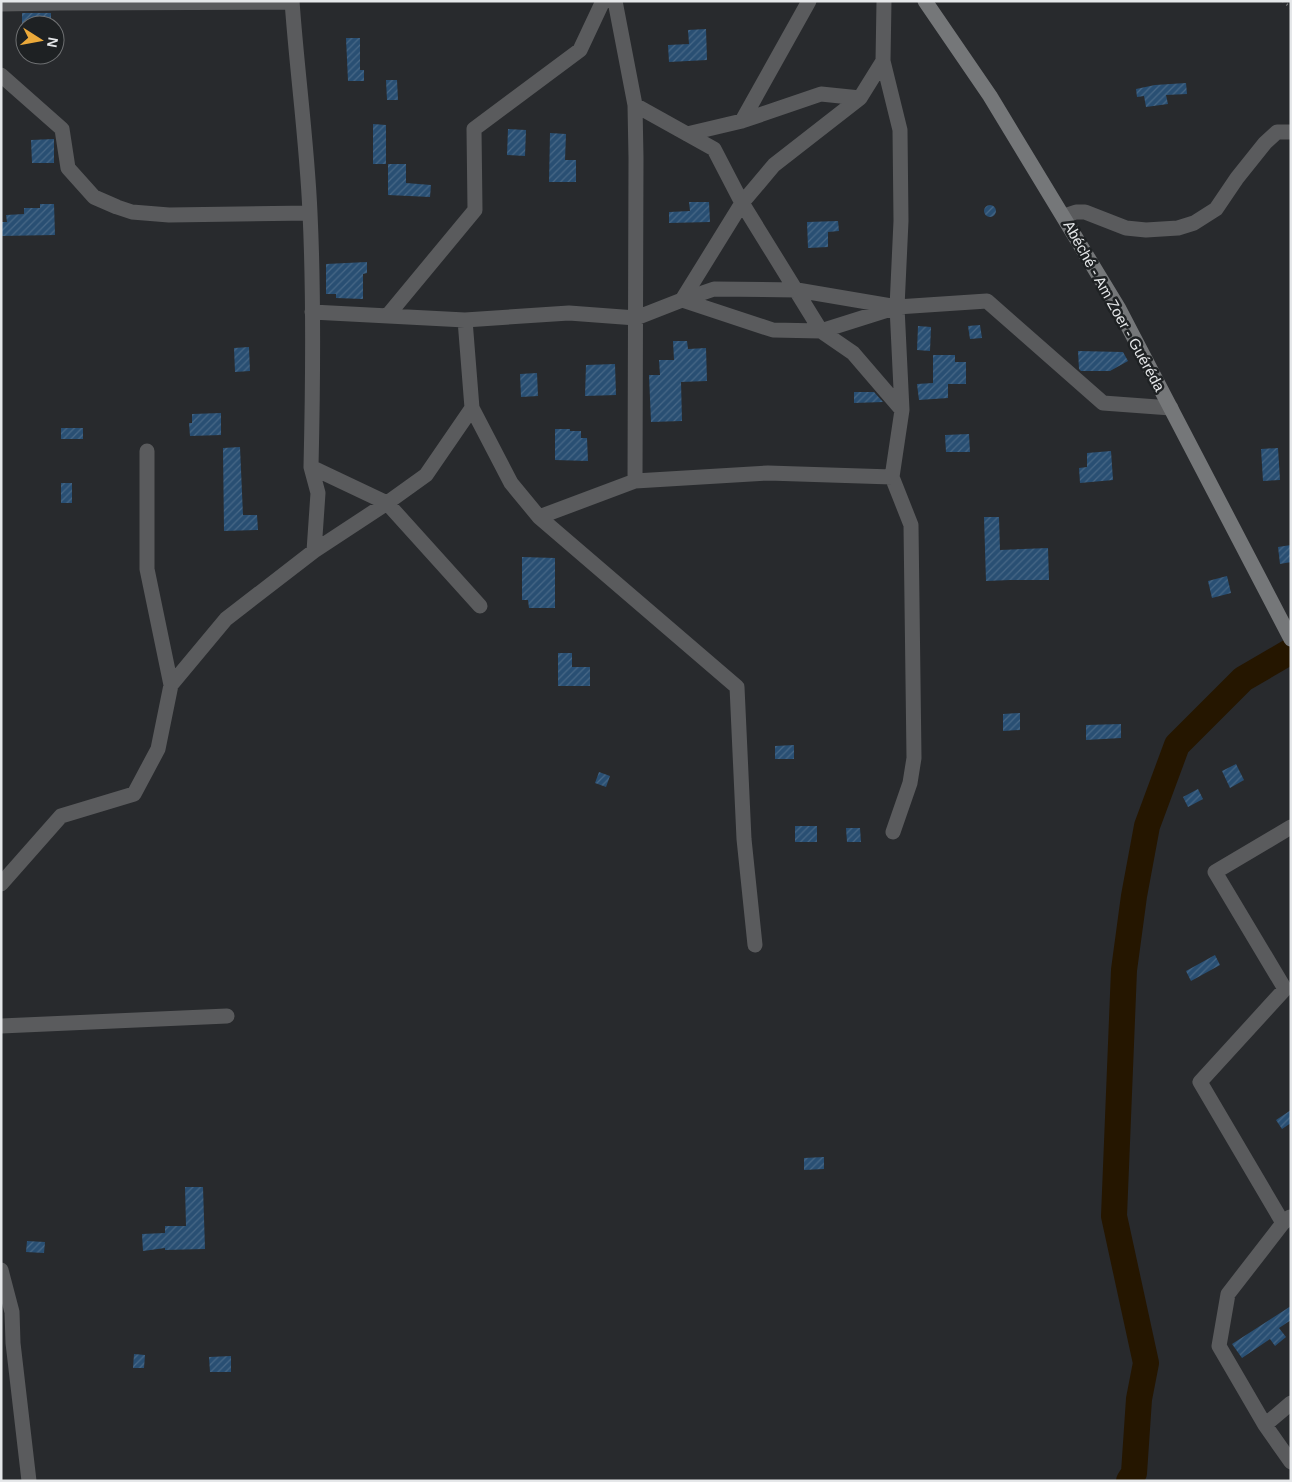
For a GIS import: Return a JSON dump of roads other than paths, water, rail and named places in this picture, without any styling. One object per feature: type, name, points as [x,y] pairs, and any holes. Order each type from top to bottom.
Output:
[{"type":"main road","name":"Abéché - Am Zoer - Guéréda","points":[[926,1],[990,96],[1119,309],[1291,640]]},
{"type":"street","points":[[388,315],[475,210],[474,129],[580,50],[603,1]]},
{"type":"street","points":[[615,1],[634,105],[635,481]]},
{"type":"street","points":[[742,121],[809,1]]},
{"type":"street","points":[[884,1],[882,61],[900,130],[901,220],[897,307],[902,410],[892,478],[911,525],[914,758],[910,783],[893,832]]},
{"type":"street","points":[[1,4],[292,2],[304,123],[310,213],[312,312],[311,467],[318,492],[314,551]]},
{"type":"street","points":[[682,300],[742,203],[774,165],[860,98],[882,61]]},
{"type":"street","points":[[1,75],[62,129],[68,168],[94,197],[117,207],[150,214],[310,213]]},
{"type":"street","points":[[687,134],[742,121],[821,94],[860,98]]},
{"type":"street","points":[[634,105],[714,149],[742,203],[821,331],[853,352],[902,410]]},
{"type":"street","points":[[1064,216],[1076,212],[1085,212],[1126,228],[1146,230],[1170,229],[1194,223],[1216,209],[1264,143],[1277,132],[1291,132]]},
{"type":"street","points":[[312,312],[465,320],[569,313],[636,318],[714,289],[797,290],[897,307],[987,301],[1103,403],[1171,408]]},
{"type":"street","points":[[682,300],[773,330],[821,331],[897,307]]},
{"type":"street","points":[[465,320],[472,408],[512,483],[539,518],[737,686],[744,839],[755,946]]},
{"type":"street","points":[[171,685],[226,619],[314,551],[387,504],[426,475],[472,408]]},
{"type":"street","points":[[1,884],[62,816],[134,794],[158,749],[171,685],[147,569],[147,451]]},
{"type":"street","points":[[311,467],[387,504],[480,606]]},
{"type":"street","points":[[539,518],[635,481],[768,473],[892,478]]},
{"type":"street","points":[[1291,827],[1215,872],[1285,989],[1200,1082],[1287,1219],[1228,1294],[1219,1346],[1264,1425],[1291,1462]]},
{"type":"street","points":[[1,1026],[226,1016]]},
{"type":"street","points":[[1,1270],[12,1312],[7,1343],[29,1481]]},
{"type":"street","points":[[1264,1425],[1291,1403]]},
{"type":"waterway","points":[[1129,1481],[1134,1473],[1139,1399],[1146,1363],[1114,1216],[1124,970],[1134,896],[1147,826],[1177,745],[1243,679],[1291,651]]}]
